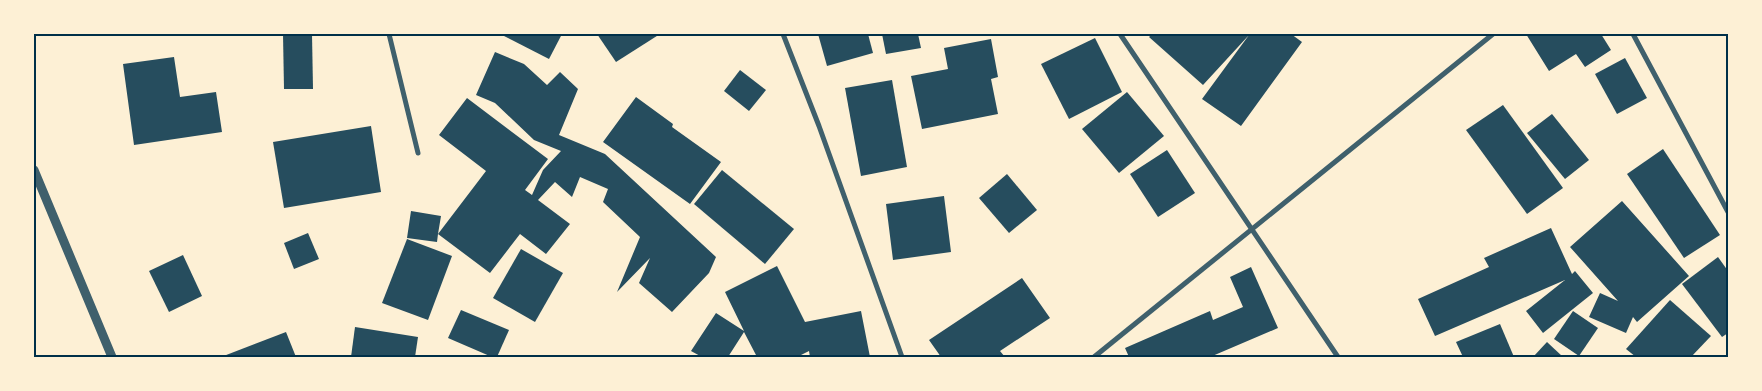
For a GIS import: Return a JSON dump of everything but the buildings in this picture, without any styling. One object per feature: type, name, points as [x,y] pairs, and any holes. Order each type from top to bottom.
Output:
[{"type":"street","points":[[389,34],[418,153]]},
{"type":"street","points":[[783,34],[819,126],[902,357]]},
{"type":"street","points":[[1120,34],[1338,357]]},
{"type":"street","points":[[1094,357],[1493,34]]},
{"type":"street","points":[[1633,34],[1728,212]]},
{"type":"street","points":[[34,170],[112,357]]}]
